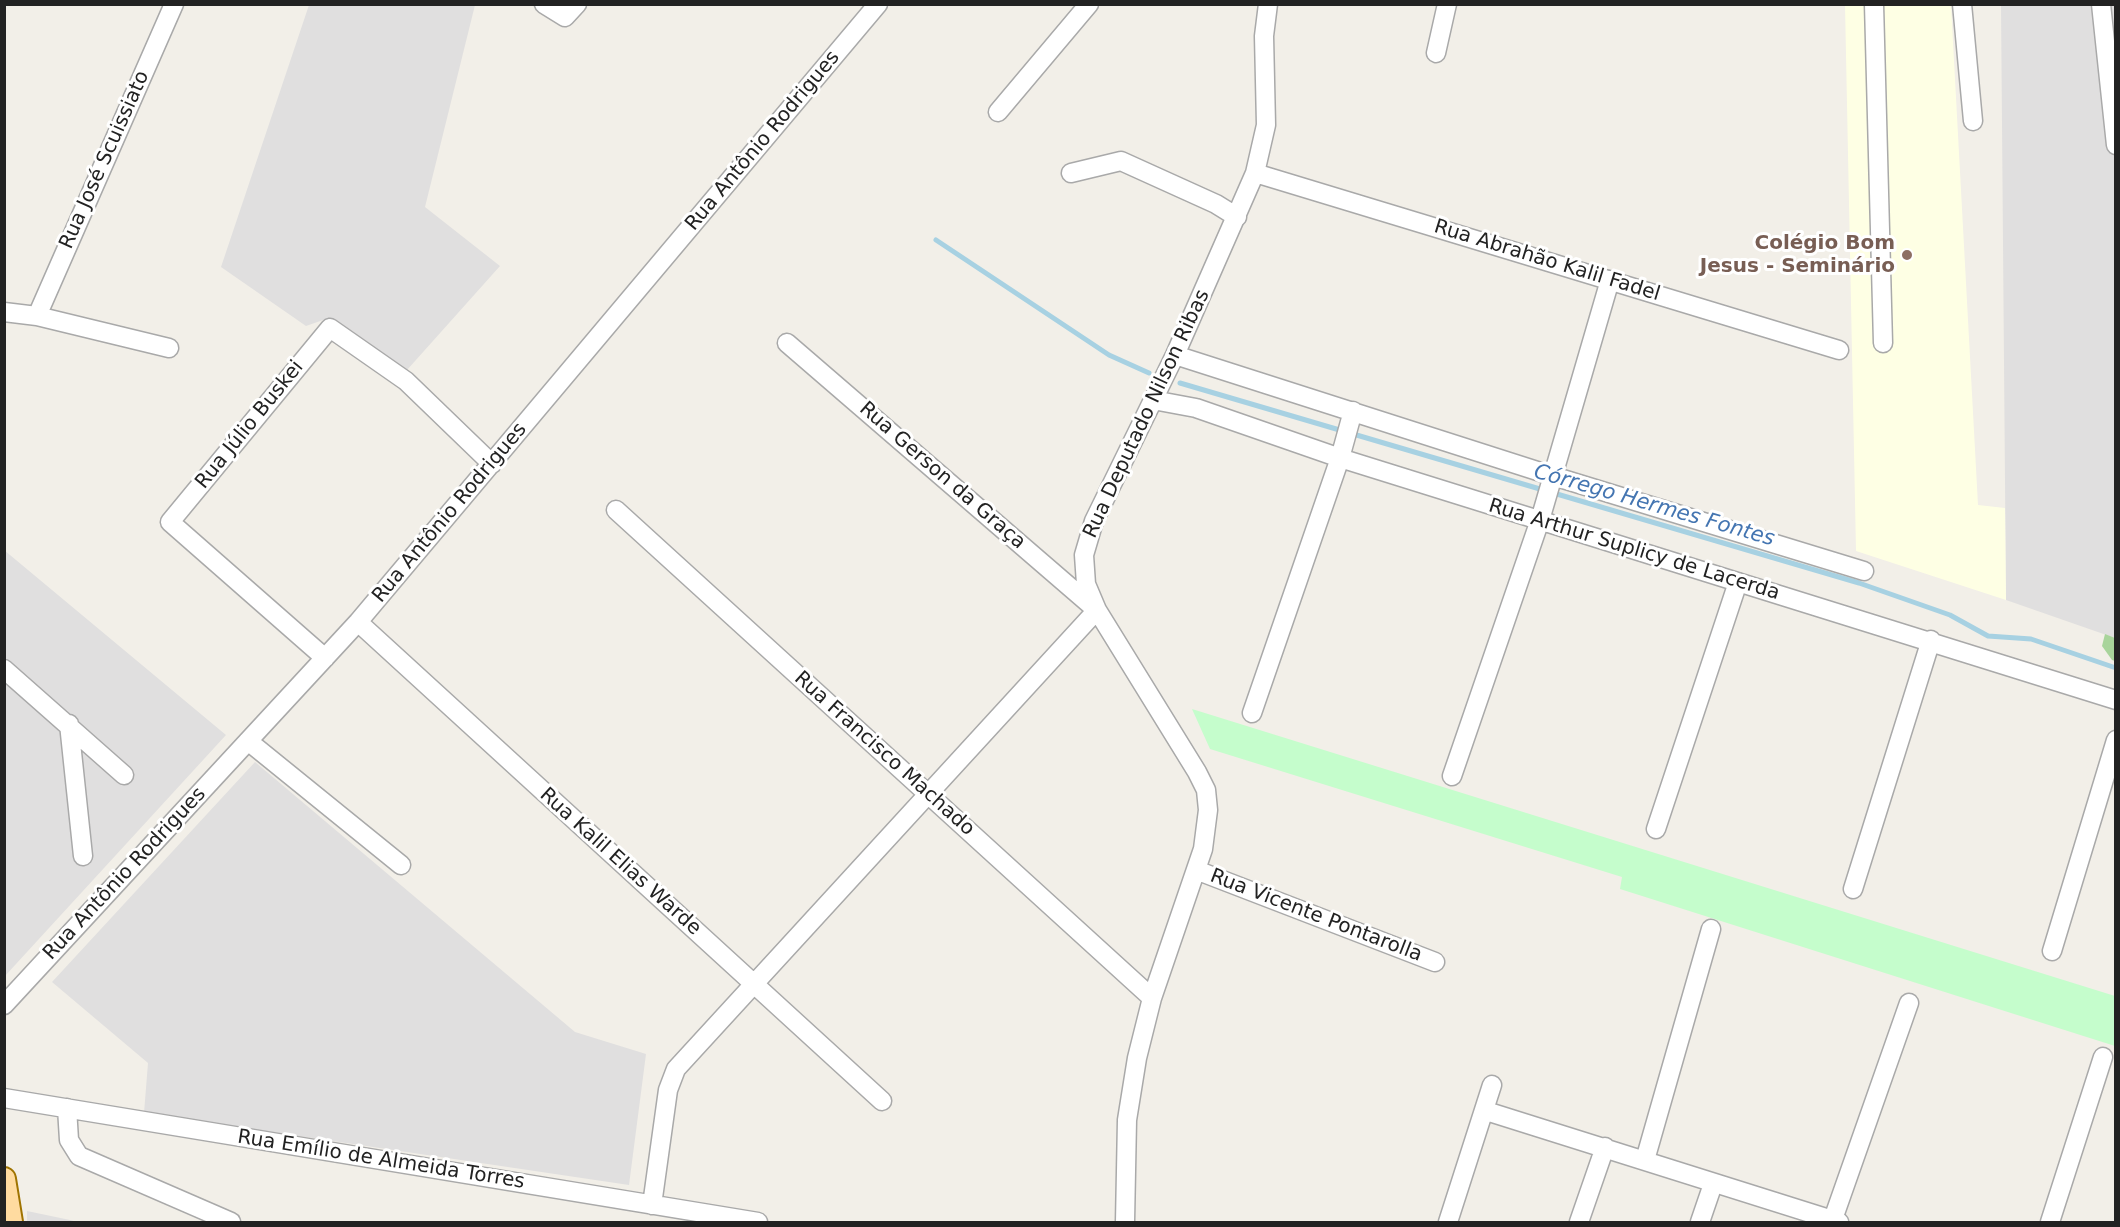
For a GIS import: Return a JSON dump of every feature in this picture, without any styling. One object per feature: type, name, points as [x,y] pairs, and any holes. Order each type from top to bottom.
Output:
[{"type":"main road","points":[[4,1179],[11,1222]]},
{"type":"street","name":"Rua José Scuissiato","points":[[37,316],[174,4]]},
{"type":"street","points":[[544,4],[565,17],[577,4]]},
{"type":"street","name":"Rua Antônio Rodrigues","points":[[4,1005],[358,622],[878,4]]},
{"type":"street","points":[[998,112],[1089,4]]},
{"type":"street","name":"Rua Deputado Nilson Ribas","points":[[1125,1222],[1125,1154],[1130,1093],[1152,998],[1196,870],[1206,832],[1208,810],[1206,790],[1097,610],[1083,568],[1088,539],[1175,355],[1255,173],[1266,125],[1264,36],[1268,4]]},
{"type":"street","points":[[1436,53],[1447,4]]},
{"type":"street","points":[[1874,4],[1883,343]]},
{"type":"street","points":[[1962,4],[1973,121]]},
{"type":"street","points":[[2102,4],[2115,145]]},
{"type":"street","points":[[1071,174],[1120,161],[1216,204],[1237,216]]},
{"type":"street","name":"Rua Abrahão Kalil Fadel","points":[[1255,173],[1839,350]]},
{"type":"street","points":[[1452,776],[1540,520],[1610,280]]},
{"type":"street","points":[[4,312],[37,316],[169,348]]},
{"type":"street","name":"Rua Júlio Buskei","points":[[325,658],[170,522],[330,328],[415,389],[492,464]]},
{"type":"street","name":"Rua Gerson da Graça","points":[[787,343],[1097,610]]},
{"type":"street","points":[[1175,355],[1552,476],[1864,571]]},
{"type":"street","name":"Rua Arthur Suplicy de Lacerda","points":[[1153,400],[1196,408],[1340,458],[1931,640],[2115,700]]},
{"type":"street","points":[[1251,713],[1340,458],[1353,411]]},
{"type":"street","name":"Rua Francisco Machado","points":[[616,510],[1152,998]]},
{"type":"street","points":[[1656,829],[1738,582]]},
{"type":"street","points":[[652,1205],[671,1079],[683,1061],[1097,610]]},
{"type":"street","name":"Rua Kalil Elias Warde","points":[[358,622],[882,1101]]},
{"type":"street","points":[[1853,889],[1931,640]]},
{"type":"street","points":[[4,669],[69,724],[124,775]]},
{"type":"street","points":[[69,724],[83,856]]},
{"type":"street","points":[[2052,951],[2115,740]]},
{"type":"street","points":[[248,741],[401,865]]},
{"type":"street","name":"Rua Vicente Pontarolla","points":[[1196,870],[1435,962]]},
{"type":"street","points":[[1645,1160],[1712,929]]},
{"type":"street","points":[[1486,1111],[1835,1222],[1909,1003]]},
{"type":"street","points":[[2050,1222],[2103,1057]]},
{"type":"street","points":[[1448,1222],[1486,1111],[1492,1085]]},
{"type":"street","name":"Rua Emílio de Almeida Torres","points":[[4,1098],[758,1222]]},
{"type":"street","points":[[67,1108],[69,1140],[79,1156],[231,1222]]},
{"type":"street","points":[[1579,1222],[1605,1147]]},
{"type":"street","points":[[1700,1222],[1713,1184]]},
{"type":"shaded area","points":[[309,5],[475,5],[425,207],[500,266],[407,370],[326,319],[306,326],[221,267]]},
{"type":"shaded area","name":"Colégio Bom Jesus - Seminário","points":[[1845,5],[1951,5],[1978,505],[2005,508],[2006,600],[1856,551]]},
{"type":"shaded area","points":[[2001,5],[2115,5],[2115,638],[2006,600]]},
{"type":"shaded area","points":[[4,550],[226,735],[5,976],[4,976]]},
{"type":"shaded area","points":[[255,762],[575,1032],[646,1054],[629,1185],[144,1113],[148,1063],[52,982]]},
{"type":"shaded area","points":[[27,1211],[70,1220],[77,1222],[27,1222]]},
{"type":"green space","points":[[2105,634],[2115,638],[2115,661],[2102,646]]},
{"type":"green space","points":[[1192,709],[2115,996],[2115,1046],[1620,889],[1622,877],[1210,749]]},
{"type":"waterway","points":[[936,240],[1109,355],[1149,373]]},
{"type":"waterway","name":"Córrego Hermes Fontes","points":[[1180,383],[1859,583],[1950,615],[1988,636],[2031,639],[2116,668]]},
{"type":"place","name":"Colégio Bom Jesus - Seminário","points":[[1907,255]]}]
